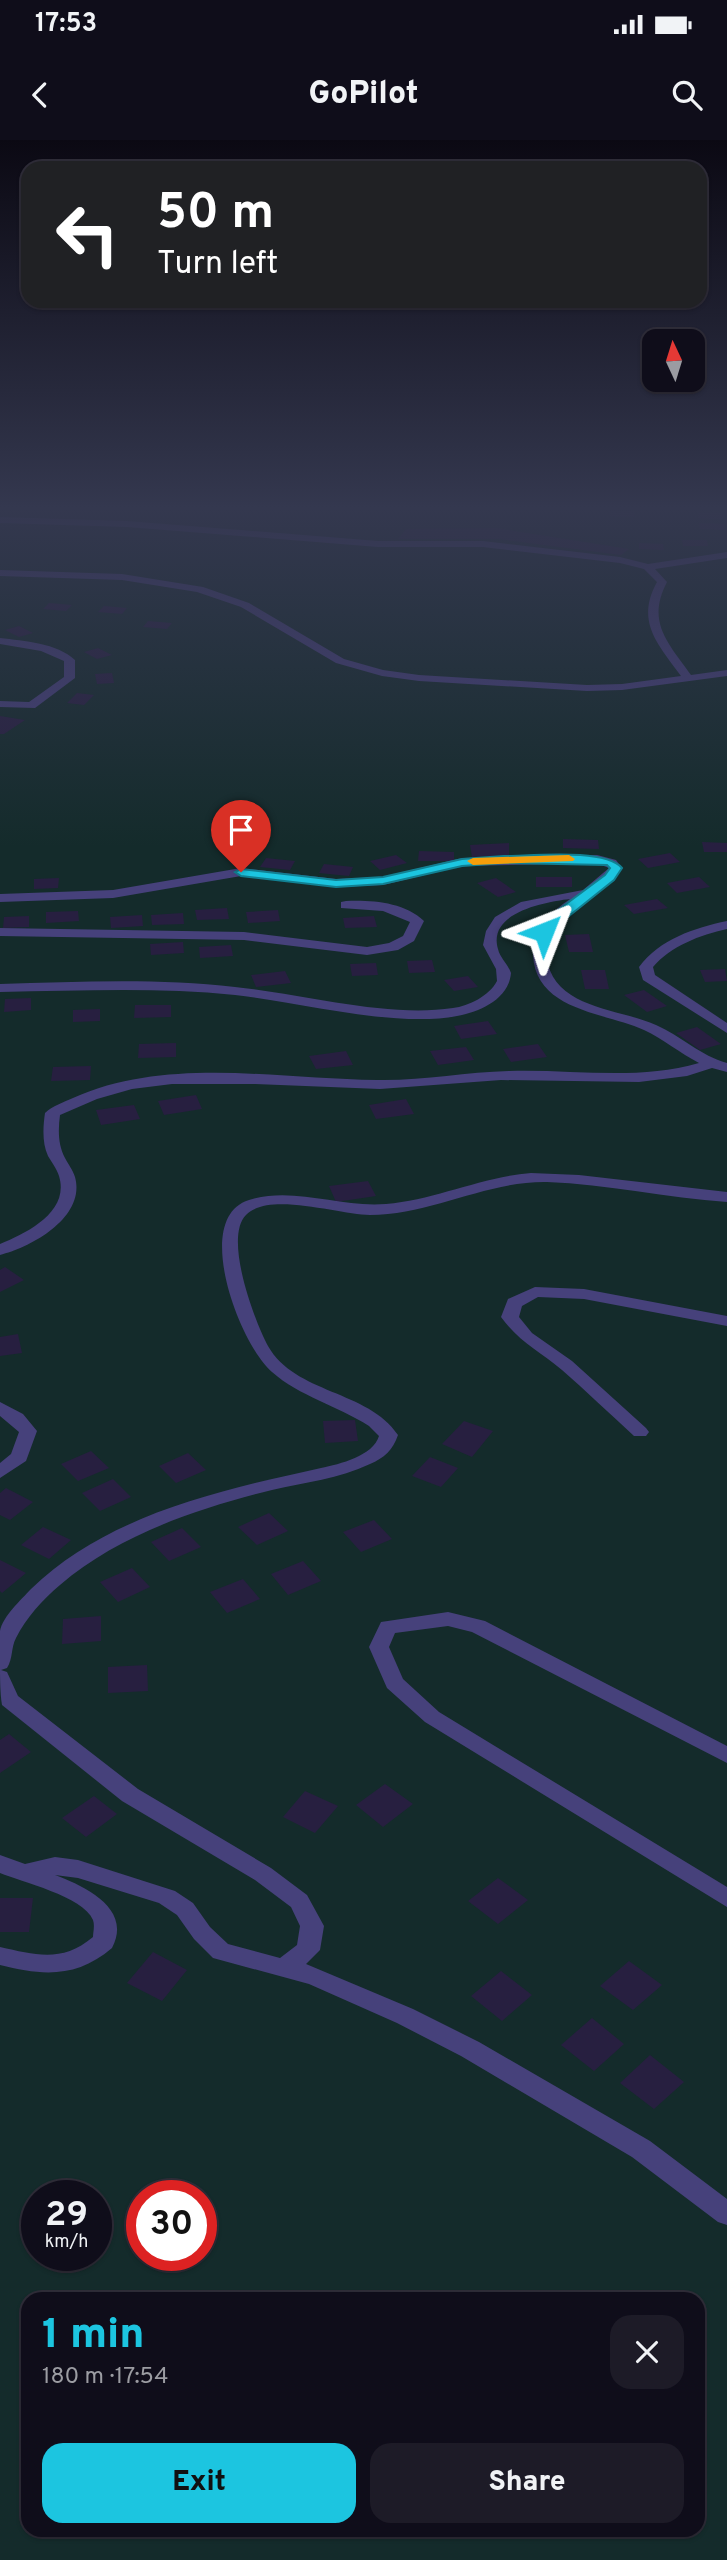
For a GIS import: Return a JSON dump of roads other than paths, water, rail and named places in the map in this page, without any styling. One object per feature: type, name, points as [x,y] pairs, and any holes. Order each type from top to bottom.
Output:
[{"type":"street","points":[[272,621],[340,661],[382,673],[454,682],[622,687],[727,673]]},
{"type":"street","points":[[652,621],[687,677]]},
{"type":"street","points":[[0,641],[39,647],[62,655],[70,660],[72,671],[60,685],[30,706],[0,704]]},
{"type":"street","points":[[0,898],[113,894],[241,872],[336,883],[383,881],[425,869],[494,860],[597,859],[611,863],[616,868],[544,932],[540,968],[552,985],[586,1007],[650,1027],[719,1066]]},
{"type":"street","points":[[0,988],[145,985],[236,991],[375,1012],[459,1012],[489,1000],[502,982],[504,973],[490,945],[503,915],[532,903],[585,893]]},
{"type":"street","points":[[0,932],[225,935],[367,951],[393,947],[409,938],[416,921],[386,905],[345,905]]},
{"type":"street","points":[[727,925],[703,930],[652,958],[646,967],[648,977],[727,1029]]},
{"type":"street","points":[[0,1250],[46,1227],[62,1207],[68,1178],[54,1151],[51,1130],[53,1113],[74,1101],[112,1088],[149,1081],[208,1078],[330,1085],[390,1085],[518,1075],[637,1081],[682,1075],[719,1066]]},
{"type":"street","points":[[0,1664],[5,1638],[32,1601],[59,1573],[146,1524],[205,1501],[353,1464],[378,1452],[387,1444],[389,1435],[375,1420],[346,1402],[296,1379],[269,1361],[248,1327],[235,1275],[228,1234],[237,1212],[255,1202],[276,1201],[372,1210],[517,1179],[586,1181],[727,1198]]},
{"type":"street","points":[[640,1432],[566,1365],[526,1337],[510,1317],[514,1303],[535,1292],[584,1294],[727,1321]]},
{"type":"street","points":[[0,1408],[17,1418],[28,1431],[19,1457],[0,1472]]},
{"type":"street","points":[[727,1755],[478,1626],[448,1619],[387,1627],[379,1647],[394,1682],[432,1717],[727,1898]]},
{"type":"street","points":[[0,1677],[9,1700],[130,1795],[263,1874],[299,1901],[312,1926],[309,1950],[285,1967]]},
{"type":"street","points":[[0,1864],[71,1890],[95,1905],[106,1922],[104,1941],[88,1956],[66,1964],[42,1966],[0,1956]]},
{"type":"street","points":[[22,1874],[55,1866],[78,1869],[167,1897],[185,1909],[202,1933],[221,1951],[285,1967],[405,2016],[470,2049],[641,2149],[727,2214]]}]
